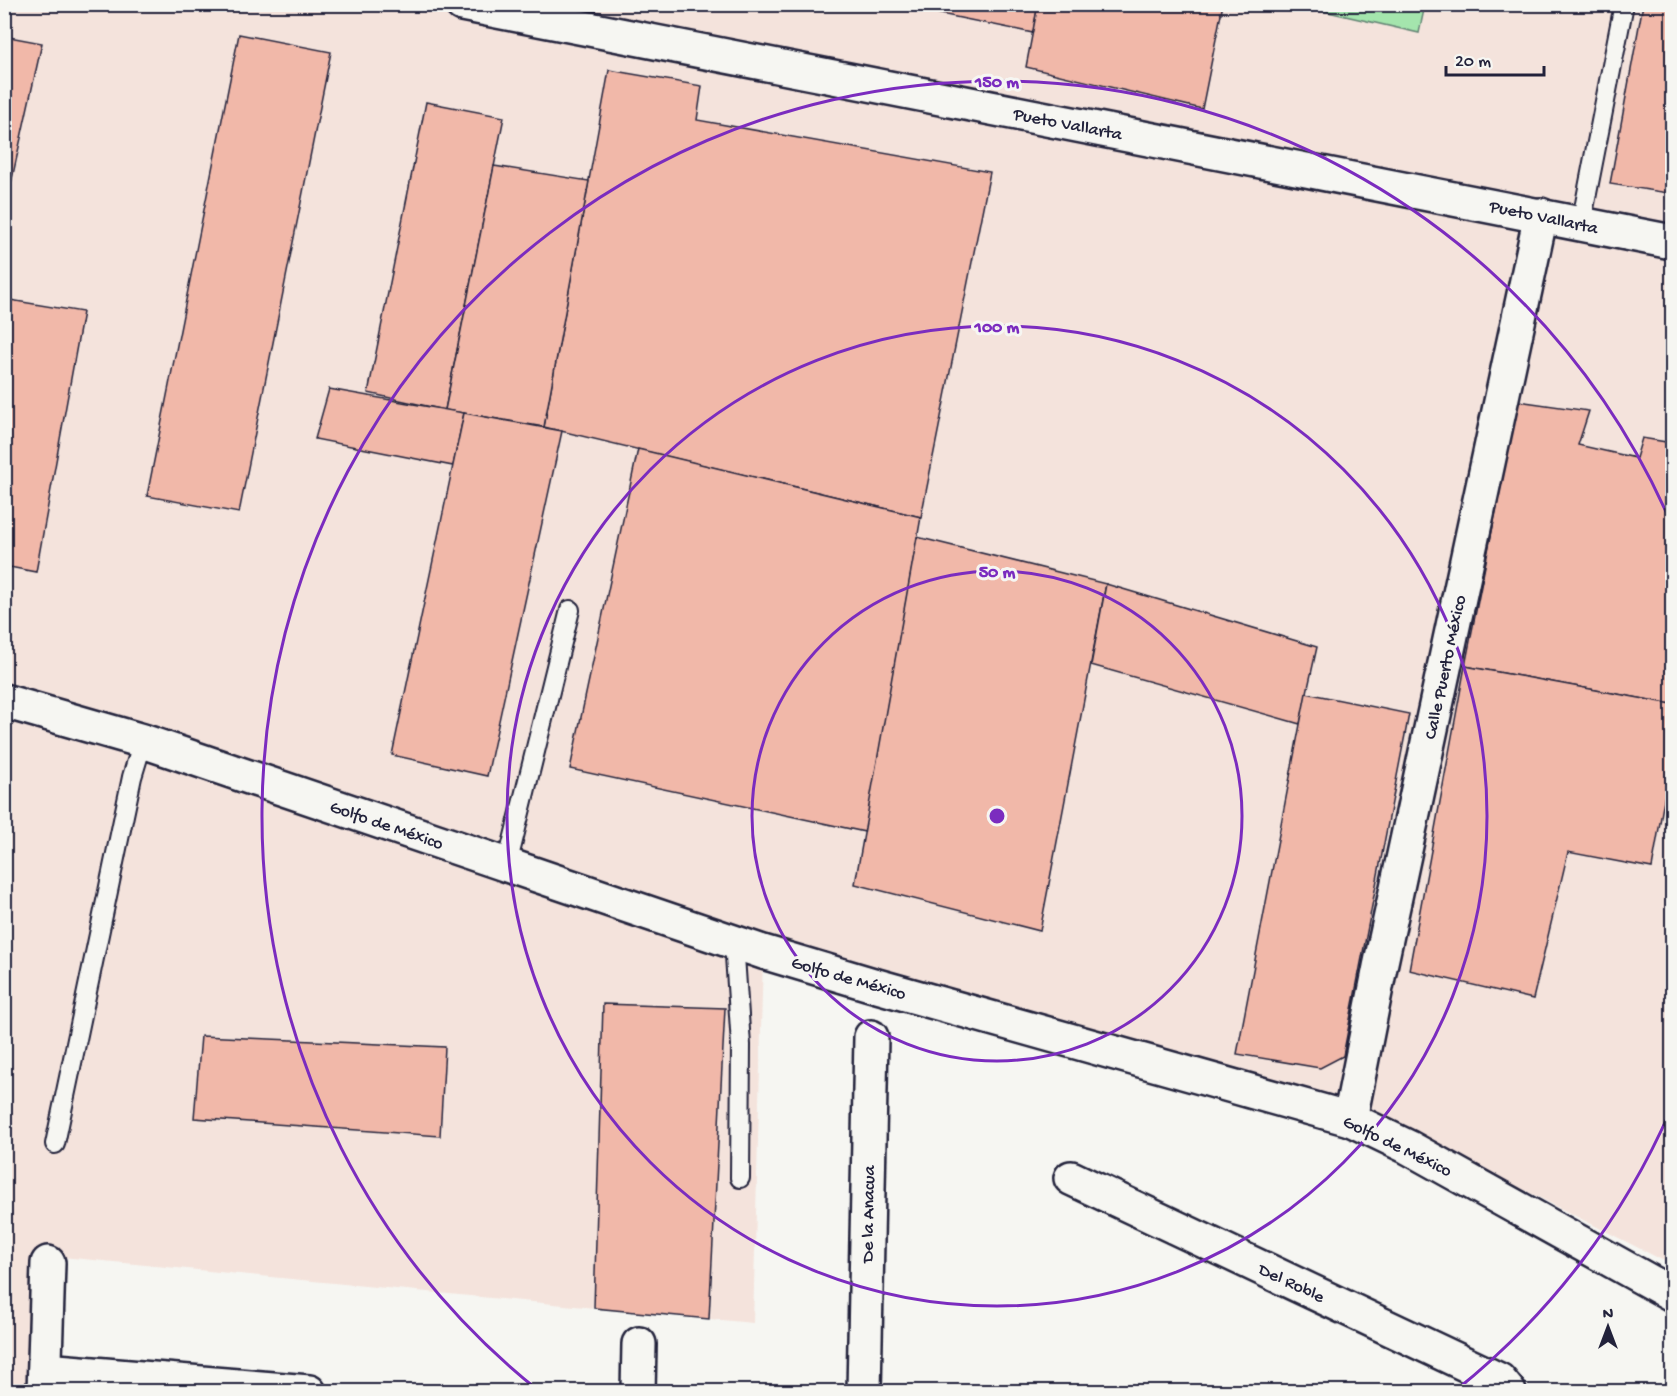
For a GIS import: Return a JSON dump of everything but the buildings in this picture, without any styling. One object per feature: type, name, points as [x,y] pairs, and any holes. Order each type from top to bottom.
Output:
[{"type":"street","name":"Pueto Vallarta","points":[[462,4],[1672,242]]},
{"type":"street","name":"Calle Puerto México","points":[[1350,1119],[1382,955],[1541,215]]},
{"type":"street","name":"Golfo de México","points":[[4,701],[142,741],[734,941],[882,987],[1350,1119],[1408,1147],[1672,1294]]},
{"type":"street","name":"De la Anacua","points":[[864,1392],[871,1038]]},
{"type":"street","name":"Del Roble","points":[[1071,1178],[1498,1380],[1509,1392]]},
{"type":"street","points":[[48,1263],[45,1381],[309,1392]]},
{"type":"street","points":[[638,1392],[639,1344]]},
{"type":"lane","points":[[1581,224],[1624,4]]},
{"type":"lane","points":[[507,865],[570,610]]},
{"type":"lane","points":[[55,1144],[132,777],[142,741]]},
{"type":"lane","points":[[734,941],[741,1045],[740,1178]]},
{"type":"shaded area","points":[[5,5],[1672,5],[1672,1265],[1406,1130],[763,957],[753,1323],[41,1255],[36,1391],[5,1392]]},
{"type":"green space","points":[[1298,5],[1425,5],[1419,33]]}]
